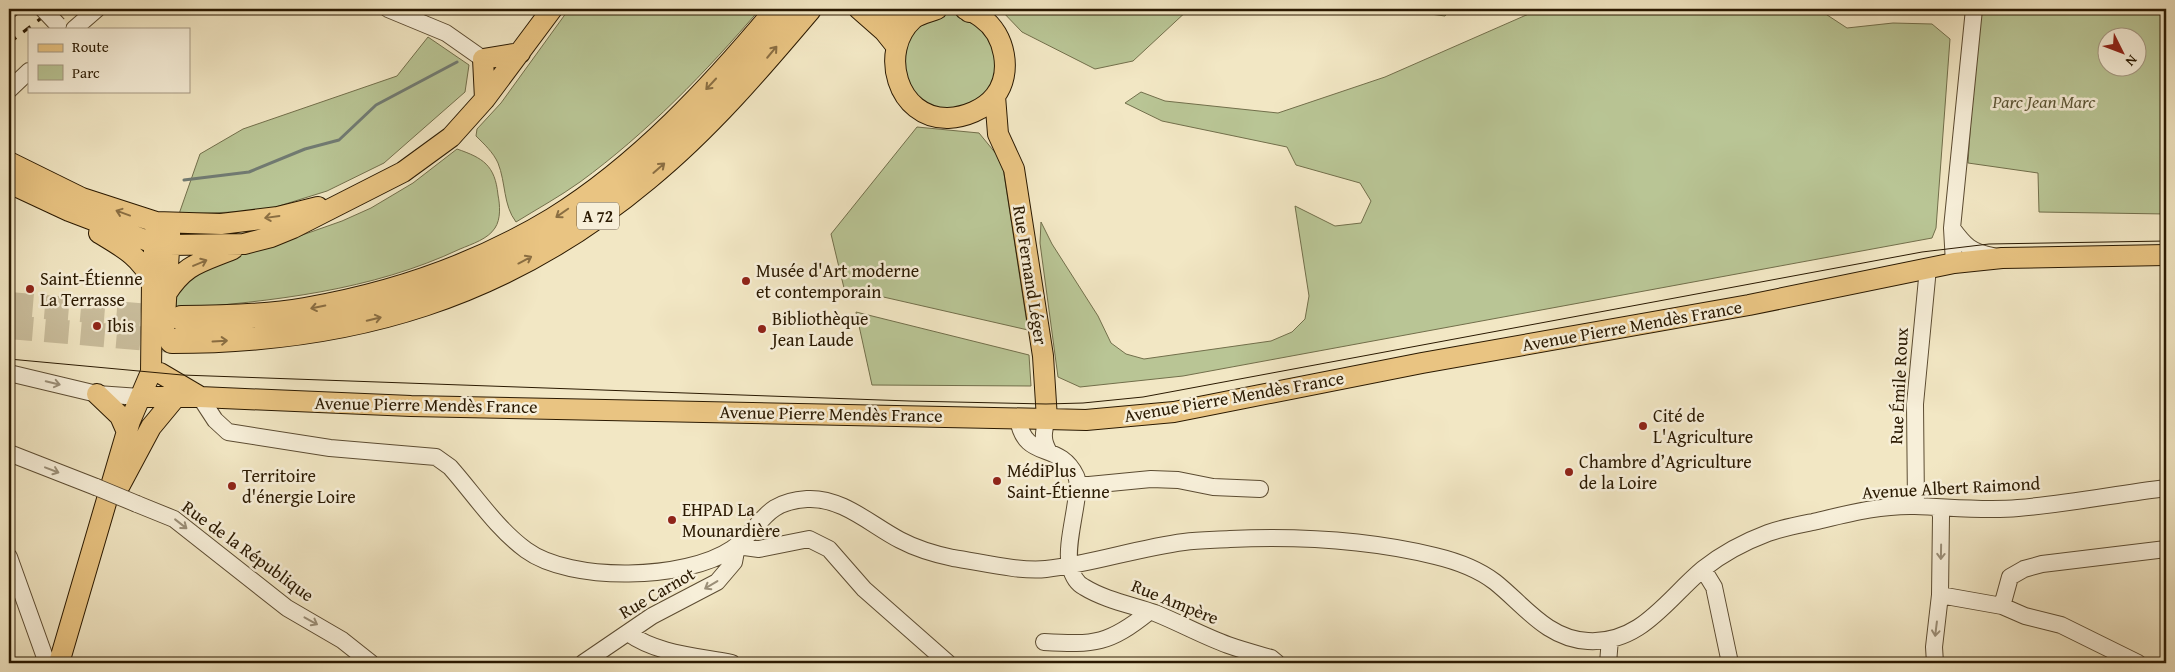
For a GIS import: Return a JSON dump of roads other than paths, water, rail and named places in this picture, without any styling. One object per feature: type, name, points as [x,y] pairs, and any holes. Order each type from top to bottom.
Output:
[{"type":"highway","name":"A 72","points":[[181,318],[234,318],[304,310],[359,299],[449,271],[501,247],[552,220],[599,187],[644,150],[686,112],[778,9]]},
{"type":"highway","name":"A 72","points":[[172,341],[212,341],[286,336],[359,323],[395,314],[440,299],[526,260],[595,218],[668,160],[732,98],[809,9]]},
{"type":"main road","points":[[166,294],[187,268],[244,244],[294,228],[403,172],[425,157],[451,137],[485,99],[552,9]]},
{"type":"main road","points":[[859,9],[884,31],[896,46]]},
{"type":"main road","points":[[875,9],[893,17],[914,18],[937,9]]},
{"type":"main road","points":[[914,18],[896,46],[894,69],[898,84],[906,98],[918,108],[931,115],[946,118],[968,116],[995,96],[1005,69],[1004,53],[999,37],[990,24],[968,9]]},
{"type":"main road","points":[[485,99],[482,59],[520,53]]},
{"type":"main road","name":"Rue Fernand Léger","points":[[995,96],[998,134],[1014,169],[1043,356],[1047,420]]},
{"type":"main road","points":[[968,116],[998,134]]},
{"type":"main road","points":[[9,162],[82,198],[163,223],[221,224],[278,217],[354,198]]},
{"type":"main road","points":[[9,182],[69,212],[161,244],[244,244]]},
{"type":"main road","points":[[69,212],[138,259],[145,266],[152,280]]},
{"type":"main road","points":[[102,520],[146,398],[152,360],[152,280],[161,244],[163,223]]},
{"type":"main road","points":[[59,663],[127,432],[160,373],[163,360],[166,294],[161,244]]},
{"type":"main road","name":"Avenue Pierre Mendès France","points":[[146,398],[200,397],[411,406],[1086,420],[1174,412],[1428,362],[1749,305],[1954,263],[2002,258],[2166,255]]},
{"type":"main road","points":[[160,373],[200,397]]},
{"type":"main road","points":[[97,394],[120,416],[127,432]]},
{"type":"main road","points":[[102,520],[151,426],[175,398]]},
{"type":"street","points":[[43,9],[64,28],[98,9]]},
{"type":"street","points":[[388,9],[446,33],[482,59]]},
{"type":"street","points":[[1954,263],[1952,228],[1974,9]]},
{"type":"street","points":[[9,90],[28,72]]},
{"type":"street","points":[[1952,228],[1962,241],[1976,253],[2002,258]]},
{"type":"street","name":"Rue Émile Roux","points":[[1916,506],[1915,404],[1928,268]]},
{"type":"street","points":[[9,373],[97,394],[146,398]]},
{"type":"street","name":"Avenue Albert Raimond","points":[[200,397],[215,420],[228,432],[330,448],[436,457],[450,467],[513,538],[532,554],[551,564],[576,570],[634,574],[670,570],[724,554],[737,546],[768,512],[782,504],[810,499],[836,503],[919,549],[934,554],[1000,562]]},
{"type":"street","points":[[1018,419],[1020,432],[1030,445],[1060,457],[1070,466],[1077,478],[1078,484],[1069,550],[1074,563]]},
{"type":"street","points":[[1047,420],[1043,433],[1044,443],[1049,452]]},
{"type":"street","name":"Rue de la République","points":[[9,453],[174,519],[287,608],[342,640],[370,663]]},
{"type":"street","points":[[1078,484],[1089,485],[1152,479],[1178,480],[1213,487],[1260,489]]},
{"type":"street","name":"Avenue Albert Raimond","points":[[621,572],[634,567],[695,556],[721,547],[732,540],[764,505],[779,497],[810,491],[838,496],[922,542],[1000,562],[1041,570],[1195,541],[1261,538],[1346,542],[1399,548],[1442,557],[1466,566],[1492,580],[1547,628],[1586,641],[1610,639],[1630,633],[1648,622],[1703,569],[1735,547],[1774,530],[1872,508],[1916,506],[1939,508],[2016,508],[2166,488]]},
{"type":"street","points":[[1935,663],[1934,647],[1940,595],[1941,516],[1939,508]]},
{"type":"street","points":[[737,546],[759,549],[809,539],[829,549],[864,589],[948,663]]},
{"type":"street","name":"Rue Carnot","points":[[583,663],[652,616],[717,582],[734,562],[737,546]]},
{"type":"street","points":[[2002,606],[2010,576],[2024,569],[2042,564],[2166,548]]},
{"type":"street","points":[[9,557],[47,663]]},
{"type":"street","name":"Rue Ampère","points":[[1074,563],[1074,577],[1082,586],[1095,593],[1149,612],[1228,645],[1272,658],[1277,663]]},
{"type":"street","points":[[1703,569],[1714,587],[1730,663]]},
{"type":"street","points":[[1940,595],[2002,606],[2025,616],[2061,625],[2118,658],[2138,663]]},
{"type":"street","points":[[1044,642],[1074,644],[1102,641],[1126,630],[1149,612]]},
{"type":"street","points":[[628,633],[639,641],[657,648],[732,663]]},
{"type":"street","points":[[1608,663],[1610,639]]},
{"type":"waterway","points":[[184,180],[249,172],[305,149],[339,140],[376,105],[457,62]]},
{"type":"tunnel","points":[[9,304],[174,318]]},
{"type":"tunnel","points":[[9,327],[172,341]]},
{"type":"tram line","points":[[9,359],[182,375],[909,401],[1083,403],[1143,397],[1922,252],[1989,244],[2166,241]]},
{"type":"railway","points":[[28,28],[53,9]]},
{"type":"railway","points":[[9,43],[28,28]]},
{"type":"place","name":"Musée d'Art moderne et contemporain","points":[[746,281]]},
{"type":"place","name":"Saint-Étienne La Terrasse","points":[[30,289]]},
{"type":"place","name":"Ibis","points":[[97,326]]},
{"type":"place","name":"Bibliothèque Jean Laude","points":[[762,329]]},
{"type":"place","name":"Cité de L'Agriculture","points":[[1643,426]]},
{"type":"place","name":"Chambre d’Agriculture de la Loire","points":[[1569,472]]},
{"type":"place","name":"MédiPlus Saint-Étienne","points":[[997,481]]},
{"type":"place","name":"Territoire d'énergie Loire","points":[[232,486]]},
{"type":"place","name":"EHPAD La Mounardière","points":[[672,520]]},
{"type":"park label","name":"Parc Jean Marc","points":[[2044,102]]}]
